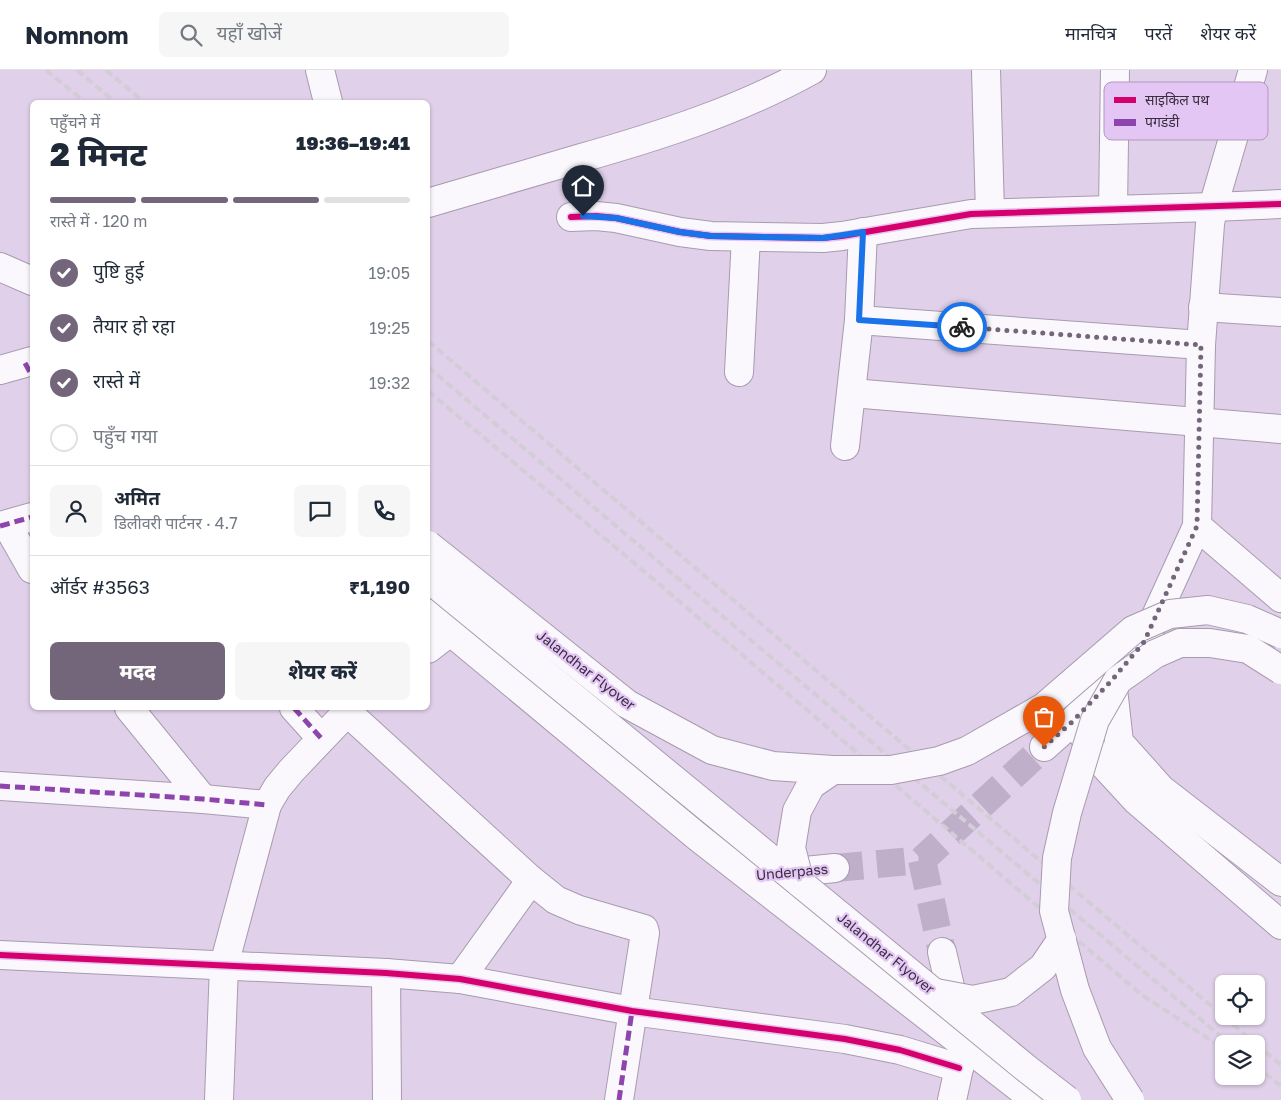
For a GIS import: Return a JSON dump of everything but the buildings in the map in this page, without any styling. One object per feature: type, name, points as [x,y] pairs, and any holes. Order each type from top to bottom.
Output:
[{"type":"street","points":[[320,70],[328,100]]},
{"type":"street","points":[[430,202],[656,136],[771,92],[812,70]]},
{"type":"street","points":[[986,70],[990,213]]},
{"type":"street","points":[[1250,82],[1254,70]]},
{"type":"street","points":[[1113,210],[1114,140]]},
{"type":"street","points":[[1044,747],[1073,721],[1112,680],[1144,642],[1197,526],[1198,421],[1208,243],[1213,207],[1233,140]]},
{"type":"street","points":[[571,217],[596,216],[616,218],[680,232],[711,236],[823,238],[934,219],[990,213],[1281,204]]},
{"type":"street","points":[[845,446],[859,320],[863,232]]},
{"type":"street","points":[[739,372],[746,237]]},
{"type":"street","points":[[0,267],[30,279]]},
{"type":"street","points":[[1203,307],[1281,312]]},
{"type":"street","points":[[859,320],[1201,345]]},
{"type":"street","points":[[852,393],[1281,429]]},
{"type":"street","points":[[30,518],[3,526],[30,566]]},
{"type":"street","points":[[1197,526],[1281,598]]},
{"type":"street","name":"Jalandhar Flyover","points":[[430,547],[627,704],[712,750],[773,766],[833,770],[891,770],[940,761],[967,751],[1044,707],[1133,630],[1170,614],[1208,610],[1247,619],[1281,634]]},
{"type":"street","name":"Jalandhar Flyover","points":[[430,580],[1067,1100]]},
{"type":"street","points":[[430,615],[699,838],[749,876],[963,1053],[1035,1100]]},
{"type":"street","points":[[430,647],[450,632]]},
{"type":"street","points":[[1130,1100],[1097,1048],[1075,990],[1054,911],[1057,858],[1065,822],[1095,720],[1118,680],[1155,654],[1180,644],[1210,643],[1248,649],[1281,670]]},
{"type":"street","points":[[1112,680],[1119,742],[1161,789],[1281,882]]},
{"type":"street","points":[[131,710],[203,798]]},
{"type":"street","points":[[296,710],[322,738]]},
{"type":"street","points":[[219,1100],[224,965],[267,805],[290,771],[348,710]]},
{"type":"street","points":[[350,710],[531,880],[556,900],[579,910],[644,930],[618,1100]]},
{"type":"street","points":[[1073,721],[1102,763],[1137,801],[1279,923]]},
{"type":"street","points":[[800,883],[791,848],[796,811],[811,785],[833,770]]},
{"type":"street","points":[[0,786],[203,798],[267,805]]},
{"type":"street","name":"Underpass","points":[[749,876],[835,868]]},
{"type":"street","points":[[460,979],[531,880]]},
{"type":"street","points":[[934,993],[973,1000],[1011,992],[1043,967],[1062,939]]},
{"type":"street","points":[[942,952],[963,1053],[952,1100]]},
{"type":"street","points":[[0,955],[386,973],[460,979],[632,1011],[844,1039],[900,1050],[963,1053]]},
{"type":"street","points":[[386,973],[387,1100]]},
{"type":"tunnel","points":[[835,868],[922,860],[1044,747]]},
{"type":"tunnel","points":[[922,860],[942,952]]},
{"type":"railway","points":[[46,70],[83,100]]},
{"type":"railway","points":[[77,70],[113,100]]},
{"type":"railway","points":[[106,70],[142,100]]},
{"type":"railway","points":[[430,343],[1245,1035]]},
{"type":"railway","points":[[430,369],[1219,1035]]},
{"type":"railway","points":[[430,393],[633,562],[1142,995],[1215,1043]]},
{"type":"railway","points":[[1265,1052],[1281,1065]]},
{"type":"railway","points":[[1265,1073],[1281,1086]]},
{"type":"marked path","points":[[25,363],[30,372]]},
{"type":"marked path","points":[[0,526],[30,518]]},
{"type":"marked path","points":[[296,710],[321,738]]},
{"type":"marked path","points":[[0,786],[267,805]]},
{"type":"marked path","points":[[619,1100],[632,1011]]},
{"type":"cycle path","points":[[571,217],[596,216],[616,218],[680,232],[711,236],[823,238],[971,214],[1281,204]]},
{"type":"cycle path","points":[[0,955],[386,973],[460,979],[632,1011],[845,1039],[900,1050],[959,1068]]},
{"type":"way so far","points":[[962,327],[1201,345],[1197,526],[1144,642],[1112,680],[1073,721],[1044,747]]},
{"type":"route","points":[[583,216],[616,218],[680,232],[711,236],[823,238],[863,232],[859,320],[962,327]]}]
